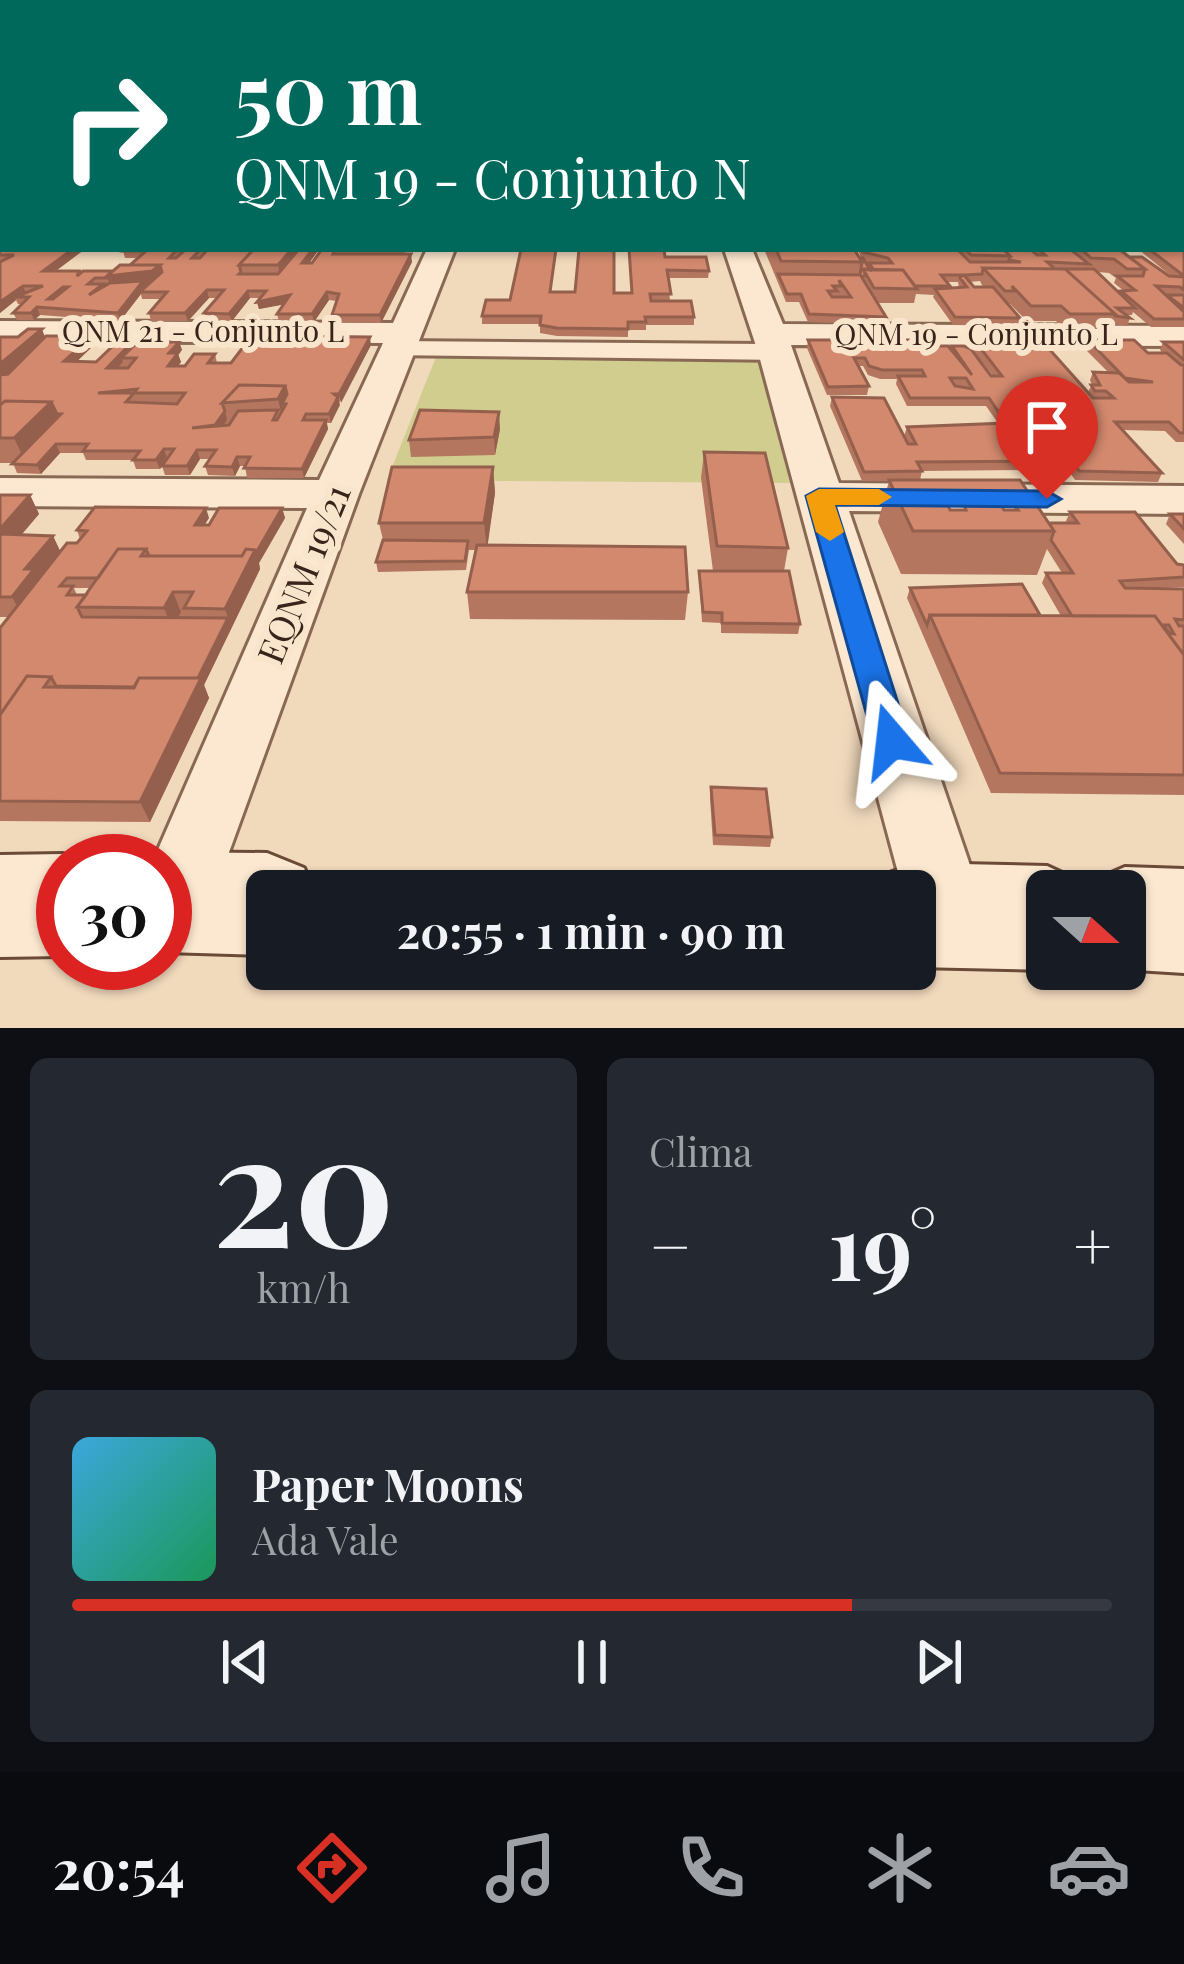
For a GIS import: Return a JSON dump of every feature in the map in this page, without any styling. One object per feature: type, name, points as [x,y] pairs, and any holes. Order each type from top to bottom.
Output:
[{"type":"main road","points":[[1146,920],[1184,921]]},
{"type":"street","name":"EQNM 19/21","points":[[202,903],[336,494],[440,252]]},
{"type":"street","points":[[739,252],[819,496],[970,916]]},
{"type":"street","name":"QNM 21 - Conjunto L","points":[[0,332],[401,341]]},
{"type":"street","name":"QNM 19 - Conjunto L","points":[[772,343],[1184,336]]},
{"type":"street","points":[[401,341],[772,343]]},
{"type":"street","points":[[0,492],[336,494]]},
{"type":"street","points":[[819,496],[1184,500]]},
{"type":"shaded area","points":[[436,357],[758,360],[790,483],[387,480]]},
{"type":"building","points":[[69,252],[43,271],[79,271],[77,276],[83,271],[112,271],[108,278],[95,278],[88,284],[103,284],[89,295],[110,283],[143,281],[118,313],[37,307],[31,313],[13,313],[29,297],[15,297],[43,286],[23,286],[0,302],[0,262],[14,255],[0,255]]},
{"type":"building","points":[[145,252],[175,252],[169,258],[176,258],[183,252],[198,252],[192,258],[200,258],[205,252],[251,252],[239,265],[239,274],[278,274],[296,252],[311,252],[302,263],[312,263],[320,252],[411,254],[380,315],[332,315],[339,294],[327,292],[312,314],[277,314],[290,295],[257,302],[266,291],[248,291],[229,314],[204,313],[224,290],[207,290],[185,313],[149,313],[167,292],[140,292],[162,272],[160,265],[130,265]]},
{"type":"building","points":[[251,252],[289,252],[278,265],[239,265]]},
{"type":"building","points":[[520,252],[556,252],[550,292],[575,292],[579,252],[614,252],[614,293],[632,293],[629,252],[706,257],[709,271],[667,270],[671,294],[650,294],[651,301],[691,301],[694,317],[645,317],[646,322],[628,322],[628,329],[557,328],[540,325],[541,316],[482,316],[486,300],[510,300]]},
{"type":"building","points":[[777,252],[856,252],[862,262],[781,261]]},
{"type":"building","points":[[863,252],[960,252],[970,262],[1021,262],[1009,260],[1006,252],[1074,252],[1089,264],[1047,262],[1055,269],[983,268],[982,274],[964,275],[974,287],[993,287],[1020,318],[955,317],[935,289],[967,287],[960,278],[963,275],[941,275],[950,286],[915,286],[903,270],[874,270],[869,263],[892,263]]},
{"type":"building","points":[[968,252],[1006,252],[1010,256]]},
{"type":"building","points":[[1084,252],[1123,252],[1145,269],[1127,269],[1114,259],[1091,258]]},
{"type":"building","points":[[1153,252],[1184,252],[1184,276]]},
{"type":"building","points":[[1129,257],[1142,257],[1169,276],[1184,277],[1184,290],[1156,286],[1184,312],[1184,319],[1154,319],[1121,291],[1135,290],[1117,276],[1143,276],[1145,269]]},
{"type":"building","points":[[860,258],[870,270],[863,269],[866,276],[861,276],[886,317],[809,314],[801,294],[787,294],[778,274],[860,275]],"holes":[[[839,280],[851,297],[832,297],[828,291],[837,291],[833,286],[841,286]]]},
{"type":"building","points":[[120,265],[160,265],[152,271],[107,276]]},
{"type":"building","points":[[983,268],[1065,269],[1115,314],[1070,314],[1061,306],[1031,306],[1012,286],[1014,291],[1005,291]]},
{"type":"building","points":[[863,269],[903,270],[917,289],[874,288]]},
{"type":"building","points":[[1065,269],[1094,269],[1135,308],[1117,308],[1130,318],[1115,316]]},
{"type":"building","points":[[1167,295],[1184,295],[1184,308]]},
{"type":"building","points":[[28,329],[42,329],[0,364],[0,337],[18,337]]},
{"type":"building","points":[[46,336],[92,336],[64,361],[96,362],[117,342],[132,342],[107,368],[128,368],[136,358],[121,358],[138,342],[179,342],[169,353],[178,353],[168,366],[185,366],[194,354],[215,354],[208,363],[231,363],[247,342],[272,342],[276,336],[370,337],[339,394],[334,394],[338,397],[329,414],[306,414],[303,420],[326,420],[302,469],[244,468],[250,457],[237,457],[232,467],[205,466],[216,450],[197,450],[187,466],[162,466],[174,449],[164,449],[156,460],[133,460],[140,451],[83,451],[88,444],[56,444],[37,465],[12,464],[61,414],[51,402],[5,401],[0,405],[0,375],[8,374]],"holes":[[[239,385],[285,386],[287,394],[277,420],[273,420],[278,410],[238,411],[229,425],[192,428],[215,425],[225,411],[222,403]],[[134,393],[185,393],[177,404],[126,402]]]},
{"type":"building","points":[[808,340],[928,340],[932,346],[948,346],[972,375],[952,346],[964,346],[991,376],[1002,376],[975,341],[1005,341],[1017,349],[1034,349],[1028,341],[1042,341],[1093,398],[1114,398],[1106,391],[1095,391],[1091,385],[1100,385],[1093,372],[1119,373],[1129,382],[1153,382],[1125,378],[1088,340],[1134,340],[1148,353],[1167,353],[1184,365],[1184,433],[1169,422],[1115,422],[1162,473],[1079,471],[1061,446],[1050,446],[1063,471],[1040,471],[1034,461],[917,462],[922,471],[864,472],[832,397],[884,398],[908,444],[916,444],[907,427],[1006,423],[989,398],[910,398],[898,376],[925,376],[922,370],[882,370],[869,366],[865,358],[854,358],[869,386],[828,387]],"holes":[[[950,378],[966,378],[973,389],[955,386]],[[1045,395],[1079,395],[1082,398],[1068,398],[1090,424],[1063,398]],[[1004,431],[1013,431],[1027,452],[1020,452]]]},
{"type":"building","points":[[1163,342],[1184,342],[1184,360]]},
{"type":"building","points":[[239,385],[285,386],[278,399],[222,403]]},
{"type":"building","points":[[5,401],[51,402],[14,438],[0,438],[0,405]]},
{"type":"building","points":[[420,410],[499,412],[494,437],[409,440]]},
{"type":"building","points":[[704,452],[765,453],[788,548],[717,546]]},
{"type":"building","points":[[392,467],[493,467],[484,523],[379,523]]},
{"type":"building","points":[[889,480],[1020,480],[1054,531],[913,531]]},
{"type":"building","points":[[0,495],[30,495],[0,529]]},
{"type":"building","points":[[95,507],[206,508],[195,525],[209,525],[219,508],[282,508],[256,553],[246,549],[242,556],[149,556],[146,549],[118,549],[98,578],[67,578],[60,586],[73,586],[67,595],[86,595],[77,607],[82,617],[228,618],[198,678],[139,678],[134,687],[56,686],[51,677],[27,676],[0,715],[0,628],[67,543],[77,543],[87,531],[77,530]]},
{"type":"building","points":[[1070,512],[1135,512],[1177,564],[1184,565],[1184,577],[1120,581],[1125,588],[1184,589],[1184,620],[1175,619],[1184,626],[1184,655],[1155,616],[1072,616],[1046,573],[1073,573],[1051,540],[1054,531],[1049,523],[1078,523]]},
{"type":"building","points":[[1170,514],[1184,514],[1184,529]]},
{"type":"building","points":[[0,534],[53,536],[25,569],[34,569],[12,597],[0,597]]},
{"type":"building","points":[[383,540],[468,541],[465,561],[376,562]]},
{"type":"building","points":[[477,545],[685,547],[688,592],[467,592]]},
{"type":"building","points":[[118,549],[146,549],[141,556],[242,556],[246,549],[255,550],[225,609],[184,608],[193,592],[173,592],[164,608],[77,607]]},
{"type":"building","points":[[699,571],[789,571],[800,624],[722,623],[722,613],[703,612]]},
{"type":"building","points":[[1022,584],[1040,615],[930,615],[927,625],[910,588]]},
{"type":"building","points":[[930,615],[1155,616],[1184,655],[1184,775],[1000,773]]},
{"type":"building","points":[[27,676],[51,677],[44,687],[134,688],[139,678],[201,678],[140,802],[0,801],[0,715]]},
{"type":"building","points":[[711,787],[766,789],[772,837],[715,835]]},
{"type":"slow traffic","points":[[830,532],[819,496],[879,497]]},
{"type":"route","points":[[892,741],[819,496],[1047,499]]}]
